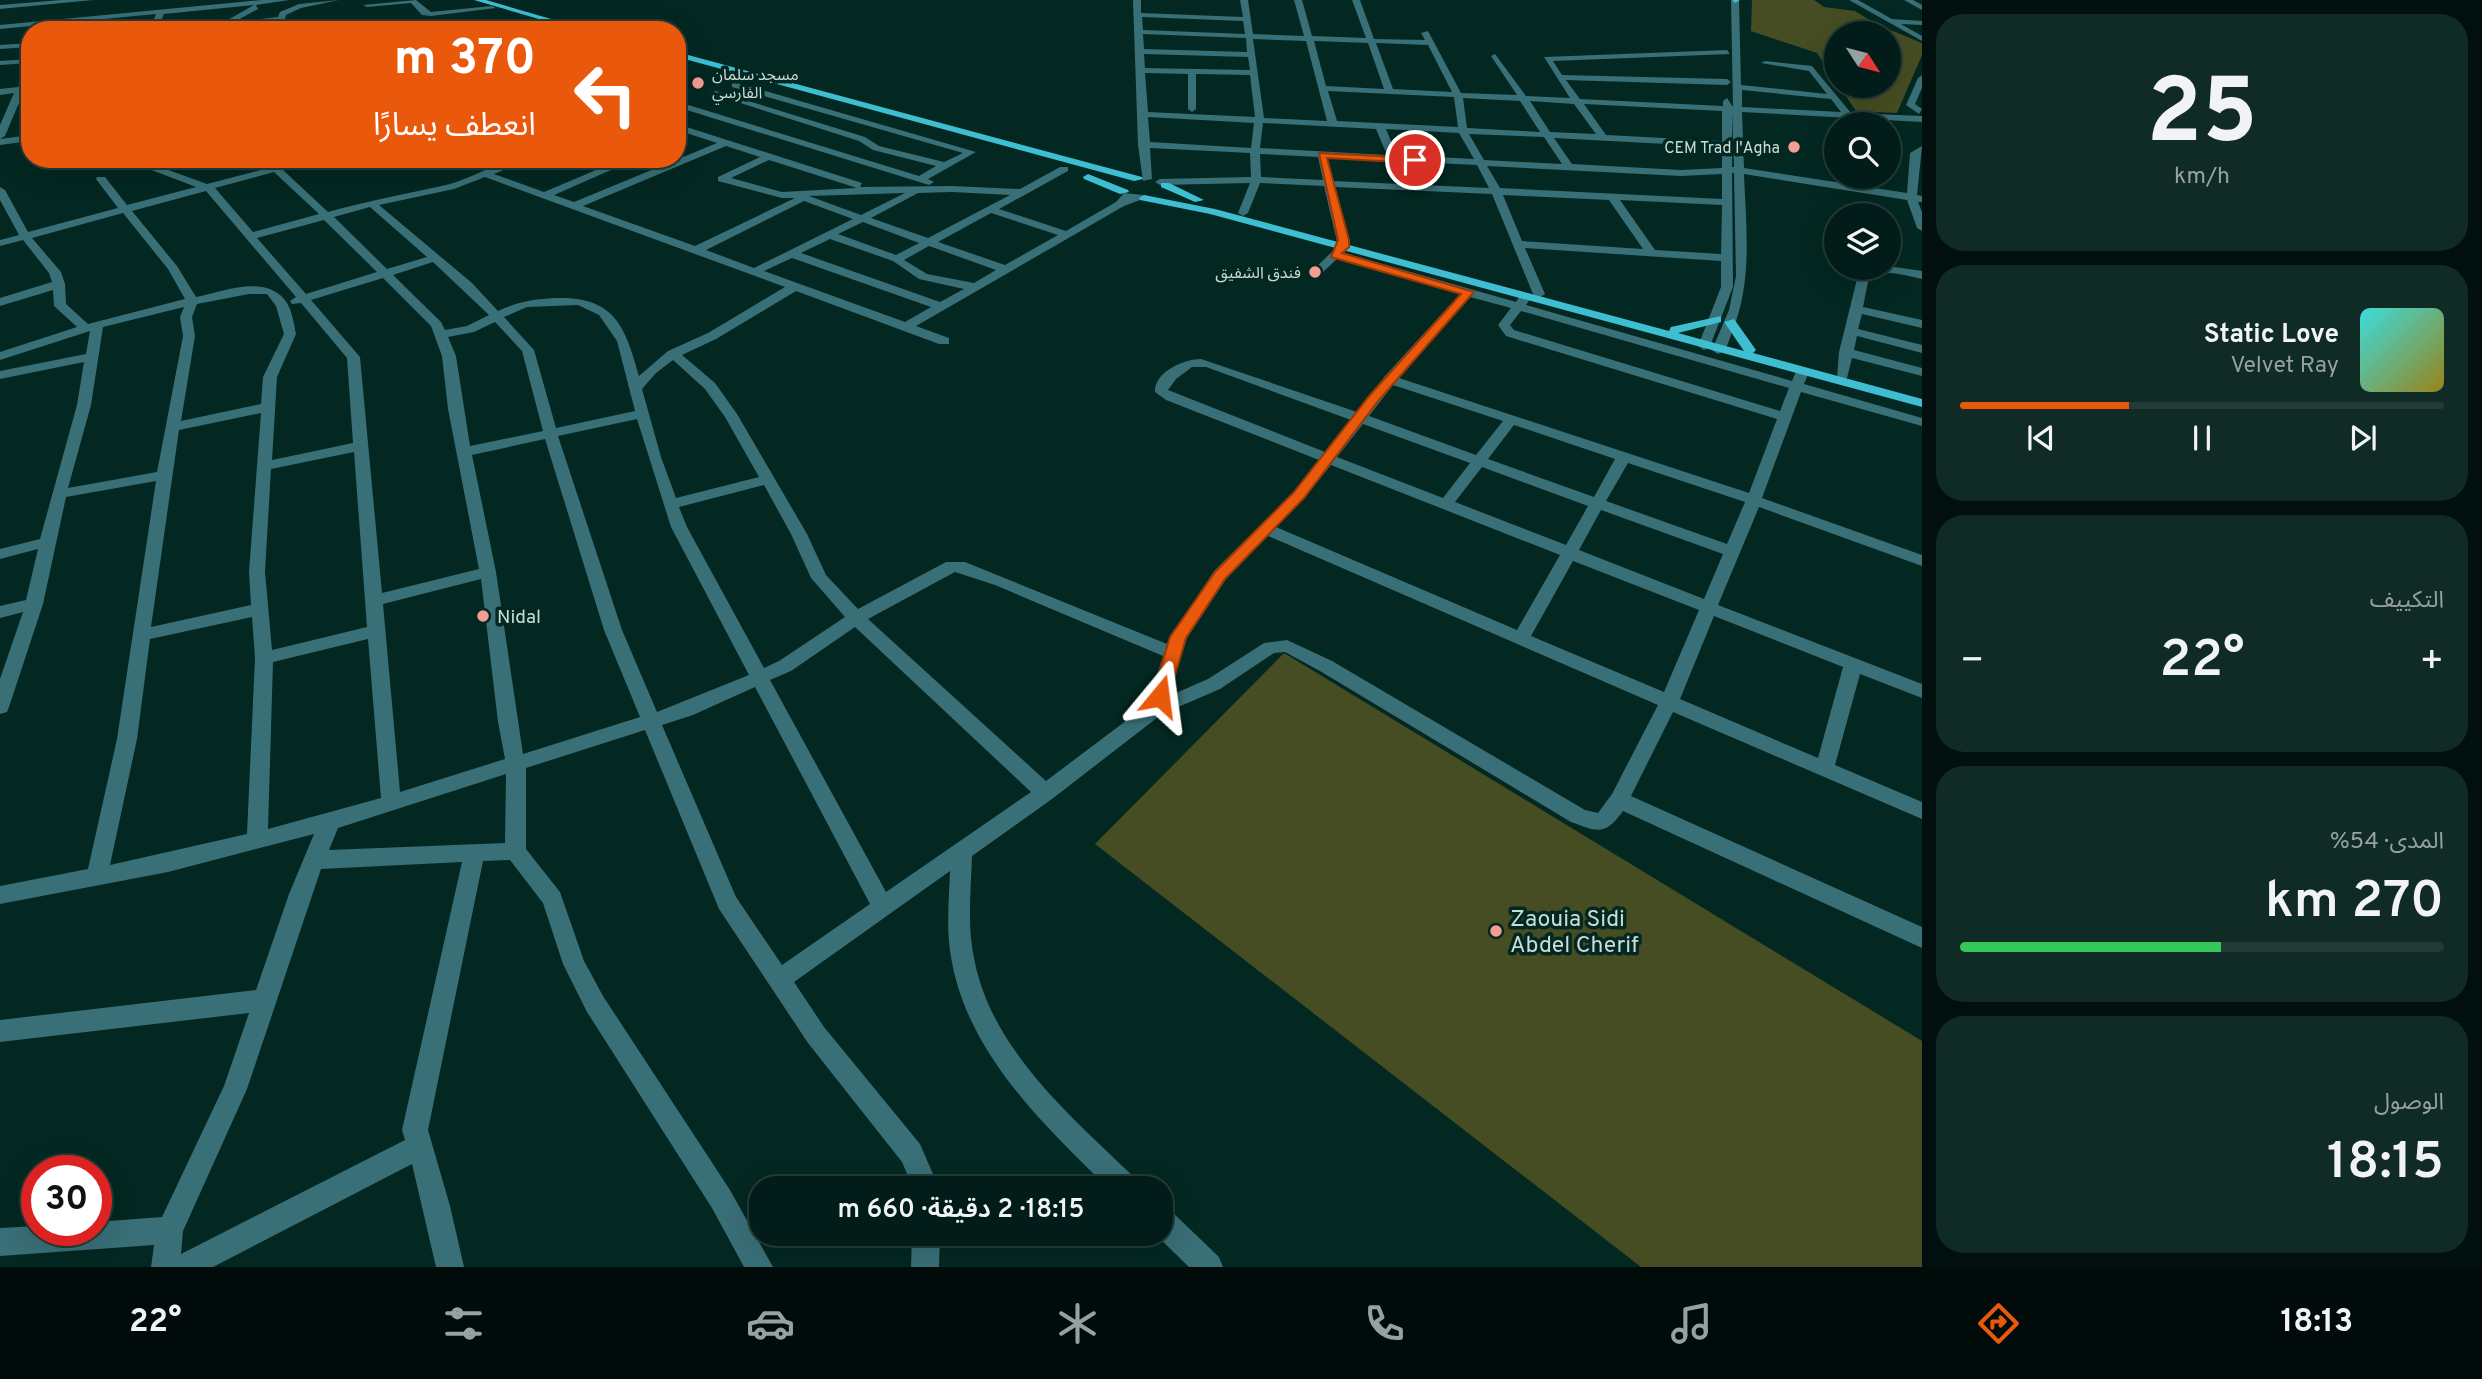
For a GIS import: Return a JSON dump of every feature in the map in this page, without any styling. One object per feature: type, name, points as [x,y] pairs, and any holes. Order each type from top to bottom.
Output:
[{"type":"main road","points":[[463,0],[536,21]]},
{"type":"main road","points":[[478,0],[553,21]]},
{"type":"main road","points":[[686,56],[1163,183],[1195,198],[1341,247]]},
{"type":"main road","points":[[686,63],[1064,169],[1131,197],[1188,206],[1527,299],[1705,342],[1801,379],[1922,403]]},
{"type":"main road","points":[[1131,197],[1121,185],[1142,179]]},
{"type":"main road","points":[[1131,197],[1164,194],[1168,188],[1163,183]]},
{"type":"main road","points":[[1527,299],[1675,330],[1705,342]]},
{"type":"main road","points":[[1675,330],[1723,320],[1750,350]]},
{"type":"main road","points":[[1719,346],[1750,350],[1922,396]]},
{"type":"street","points":[[5,6],[89,0]]},
{"type":"street","points":[[84,19],[100,0]]},
{"type":"street","points":[[72,21],[285,0]]},
{"type":"street","points":[[267,21],[281,19],[290,9],[335,0]]},
{"type":"street","points":[[1137,0],[1142,179]]},
{"type":"street","points":[[1243,213],[1256,180],[1255,152],[1259,117],[1244,0]]},
{"type":"street","points":[[1298,0],[1332,120]]},
{"type":"street","points":[[1356,0],[1389,91]]},
{"type":"street","points":[[1705,342],[1723,320],[1742,276],[1741,170],[1727,82],[1731,0]]},
{"type":"street","points":[[1719,346],[1727,287],[1727,144],[1738,87],[1731,0]]},
{"type":"street","points":[[1853,0],[1887,21]]},
{"type":"street","points":[[230,21],[271,1]]},
{"type":"street","points":[[366,21],[367,2],[414,1],[425,13],[431,14],[492,8]]},
{"type":"street","points":[[1910,1],[1922,2]]},
{"type":"street","points":[[1910,1],[1922,8]]},
{"type":"street","points":[[157,21],[161,11]]},
{"type":"street","points":[[128,21],[133,13]]},
{"type":"street","points":[[1138,15],[1189,13],[1247,19]]},
{"type":"street","points":[[1901,22],[1922,23]]},
{"type":"street","points":[[0,26],[21,26]]},
{"type":"street","points":[[1901,29],[1922,40]]},
{"type":"street","points":[[1139,32],[1370,41],[1427,38],[1458,95],[1462,127],[1496,191],[1519,244],[1527,299],[1503,327],[1510,333],[1786,417]]},
{"type":"street","points":[[0,34],[21,33]]},
{"type":"street","points":[[17,46],[21,42]]},
{"type":"street","points":[[0,47],[21,46]]},
{"type":"street","points":[[1140,51],[1252,55]]},
{"type":"street","points":[[1602,138],[1547,59],[1727,52]]},
{"type":"street","points":[[0,55],[21,54]]},
{"type":"street","points":[[1495,56],[1568,166]]},
{"type":"street","points":[[1609,56],[1618,64]]},
{"type":"street","points":[[0,63],[21,62]]},
{"type":"street","points":[[1765,63],[1812,69],[1824,85]]},
{"type":"street","points":[[1141,69],[1255,74]]},
{"type":"street","points":[[1192,71],[1192,109]]},
{"type":"street","points":[[1626,72],[1643,88]]},
{"type":"street","points":[[1559,76],[1727,82]]},
{"type":"street","points":[[686,102],[760,77]]},
{"type":"street","points":[[1920,114],[1910,105],[1922,78]]},
{"type":"street","points":[[735,85],[971,152],[920,179]]},
{"type":"street","points":[[1738,87],[1824,96]]},
{"type":"street","points":[[1323,88],[1824,113]]},
{"type":"street","points":[[0,92],[21,89]]},
{"type":"street","points":[[713,93],[831,129],[876,148],[946,166]]},
{"type":"street","points":[[0,136],[2,124],[21,95]]},
{"type":"street","points":[[727,120],[779,97]]},
{"type":"street","points":[[1653,97],[1662,105]]},
{"type":"street","points":[[1834,98],[1845,112]]},
{"type":"street","points":[[686,107],[952,189]]},
{"type":"street","points":[[1142,110],[1192,109],[1259,117]]},
{"type":"street","points":[[1142,110],[1727,144]]},
{"type":"street","points":[[1901,117],[1920,114]]},
{"type":"street","points":[[801,142],[854,118]]},
{"type":"street","points":[[1332,120],[1380,127],[1462,127]]},
{"type":"street","points":[[1380,127],[1394,159]]},
{"type":"street","points":[[910,134],[920,128]]},
{"type":"street","points":[[686,130],[874,191]]},
{"type":"street","points":[[686,136],[693,133]]},
{"type":"street","points":[[0,142],[21,139]]},
{"type":"street","points":[[686,159],[725,143]]},
{"type":"street","points":[[1143,145],[1681,173],[1741,170],[1917,198]]},
{"type":"street","points":[[853,158],[876,148]]},
{"type":"street","points":[[1922,149],[1916,151],[1917,198],[1922,228]]},
{"type":"street","points":[[1322,155],[1331,184],[1341,247]]},
{"type":"street","points":[[767,157],[722,179],[767,193],[799,196],[952,189],[1022,192]]},
{"type":"street","points":[[153,168],[209,188],[353,356],[391,802]]},
{"type":"street","points":[[273,168],[326,215],[438,325],[449,356],[455,409],[488,572],[507,723],[516,765],[514,851],[552,899],[574,964],[594,1004],[720,1199],[758,1267]]},
{"type":"street","points":[[0,243],[280,168]]},
{"type":"street","points":[[251,236],[371,203],[450,187],[502,168]]},
{"type":"street","points":[[545,195],[610,168]]},
{"type":"street","points":[[574,206],[665,168]]},
{"type":"street","points":[[897,259],[1064,169]]},
{"type":"street","points":[[486,174],[944,341]]},
{"type":"street","points":[[97,877],[127,739],[164,475],[188,336],[186,317],[192,301],[181,277],[123,211],[101,179]]},
{"type":"street","points":[[1163,183],[1256,180],[1727,202]]},
{"type":"street","points":[[0,190],[5,208],[50,264],[59,285],[60,306],[91,327]]},
{"type":"street","points":[[756,271],[916,191]]},
{"type":"street","points":[[695,251],[799,196],[1007,270]]},
{"type":"street","points":[[906,327],[1131,197]]},
{"type":"street","points":[[1612,197],[1652,253]]},
{"type":"street","points":[[371,203],[498,315],[528,350],[550,432],[612,630],[727,902],[816,1035],[911,1153],[921,1176]]},
{"type":"street","points":[[988,209],[1068,235]]},
{"type":"street","points":[[830,235],[897,259],[902,266],[929,278],[977,287]]},
{"type":"street","points":[[1519,244],[1727,258]]},
{"type":"street","points":[[1318,271],[1341,247]]},
{"type":"street","points":[[1341,247],[1468,292],[1527,299],[1801,379],[1922,422]]},
{"type":"street","points":[[792,254],[942,307]]},
{"type":"street","points":[[282,305],[435,258]]},
{"type":"street","points":[[1842,375],[1864,275],[1869,271],[1922,275]]},
{"type":"street","points":[[0,302],[59,285]]},
{"type":"street","points":[[634,390],[651,370],[673,354],[712,335],[796,286]]},
{"type":"street","points":[[2,357],[91,327],[192,301],[263,290],[275,293],[282,305],[290,334],[270,377],[257,572],[264,658],[257,840]]},
{"type":"street","points":[[1155,709],[1172,653],[1185,625],[1220,575],[1266,529],[1328,459],[1358,417],[1468,292]]},
{"type":"street","points":[[441,334],[470,329],[525,303],[580,301],[597,307],[623,341],[634,390],[670,504],[711,592],[883,908]]},
{"type":"street","points":[[1857,309],[1922,324]]},
{"type":"street","points":[[0,708],[34,604],[59,494],[84,405],[91,357],[91,327]]},
{"type":"street","points":[[1851,331],[1922,349]]},
{"type":"street","points":[[1845,352],[1922,372]]},
{"type":"street","points":[[673,354],[710,386],[732,417],[799,534],[819,578],[856,618],[1045,793]]},
{"type":"street","points":[[0,375],[91,357]]},
{"type":"street","points":[[1733,552],[1195,360],[1187,363],[1160,387],[1162,392],[1171,397],[1922,691]]},
{"type":"street","points":[[1390,379],[1754,500],[1922,561]]},
{"type":"street","points":[[780,979],[961,854],[1155,709],[1214,684],[1270,647],[1287,646],[1326,666],[1578,816],[1595,822],[1604,821],[1619,800],[1669,702],[1733,552],[1801,379]]},
{"type":"street","points":[[172,427],[268,407]]},
{"type":"street","points":[[464,452],[641,414]]},
{"type":"street","points":[[1444,505],[1511,420]]},
{"type":"street","points":[[265,466],[361,446]]},
{"type":"street","points":[[1521,640],[1623,458]]},
{"type":"street","points":[[59,494],[164,475]]},
{"type":"street","points":[[670,504],[766,480]]},
{"type":"street","points":[[1266,529],[1922,811]]},
{"type":"street","points":[[0,554],[47,542]]},
{"type":"street","points":[[0,895],[169,863],[330,822],[698,705],[785,666],[856,618],[941,570],[958,566],[1172,653]]},
{"type":"street","points":[[374,601],[488,572]]},
{"type":"street","points":[[0,612],[34,604]]},
{"type":"street","points":[[141,635],[261,609]]},
{"type":"street","points":[[264,658],[376,631]]},
{"type":"street","points":[[1824,770],[1853,665]]},
{"type":"street","points":[[1619,800],[1922,938]]},
{"type":"street","points":[[165,1267],[170,1230],[235,1089],[313,860],[330,822]]},
{"type":"street","points":[[450,1267],[437,1206],[418,1147],[416,1112],[475,851]]},
{"type":"street","points":[[313,860],[514,851]]},
{"type":"street","points":[[961,854],[961,956],[977,1007],[1016,1070],[1056,1116],[1115,1176]]},
{"type":"street","points":[[0,1031],[264,1000]]},
{"type":"street","points":[[197,1263],[418,1147]]},
{"type":"street","points":[[0,1242],[170,1230]]},
{"type":"street","points":[[1173,1232],[1209,1267]]},
{"type":"street","points":[[925,1267],[926,1246]]},
{"type":"green space","points":[[1752,0],[1814,0],[1824,7],[1855,11],[1871,21],[1824,21],[1824,63],[1817,53],[1751,31]]},
{"type":"green space","points":[[1901,34],[1922,43],[1922,55],[1897,112],[1856,111],[1847,98],[1901,98]]},
{"type":"green space","points":[[1284,653],[1922,1041],[1922,1267],[1641,1267],[1095,844]]},
{"type":"place","name":"مسجد سلمان الفارسي","points":[[698,83]]},
{"type":"place","name":"CEM Trad l'Agha","points":[[1794,147]]},
{"type":"place","name":"فندق الشفيق","points":[[1315,272]]},
{"type":"place","name":"Nidal","points":[[483,616]]},
{"type":"place","name":"Zaouia Sidi Abdel Cherif","points":[[1496,931]]},
{"type":"route","points":[[1160,696],[1178,637],[1220,575],[1299,495],[1358,417],[1468,292],[1335,254],[1343,247],[1343,240],[1322,155],[1415,160]]}]
